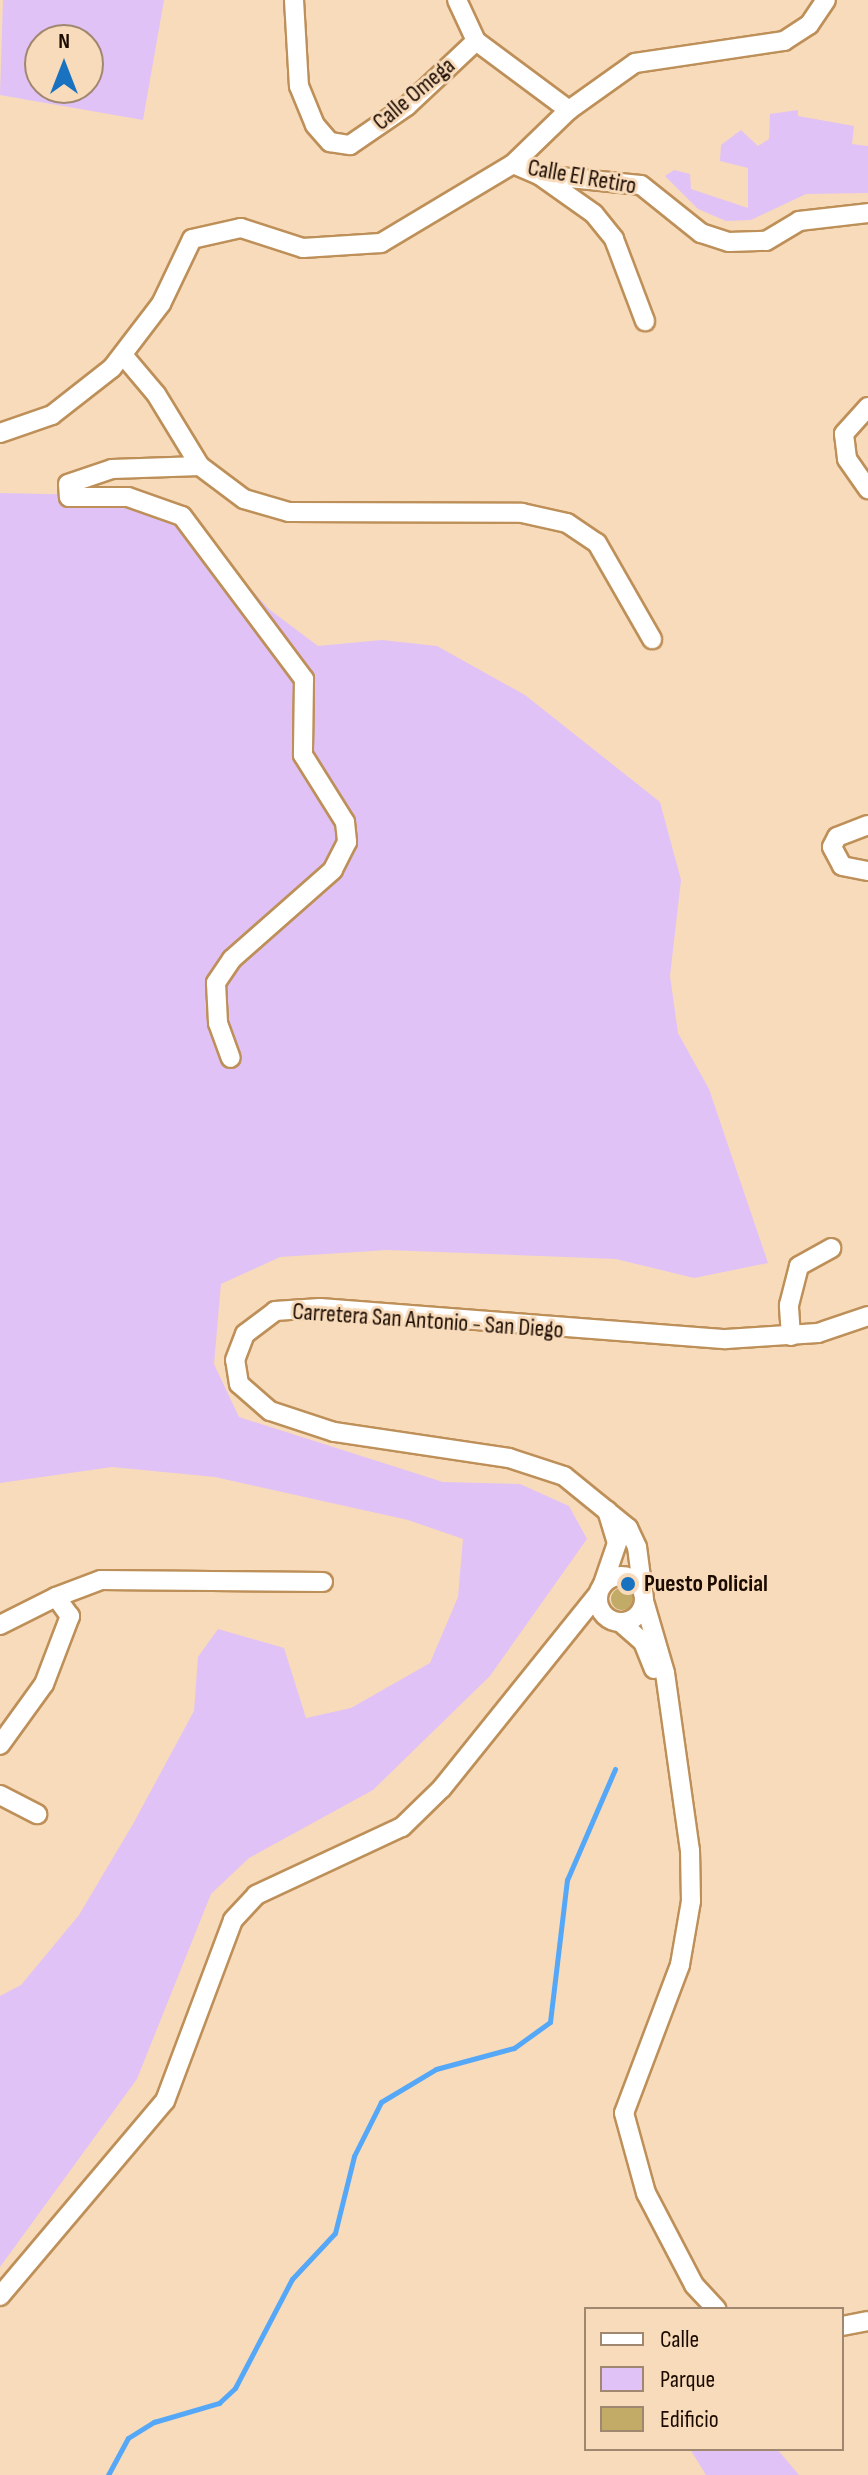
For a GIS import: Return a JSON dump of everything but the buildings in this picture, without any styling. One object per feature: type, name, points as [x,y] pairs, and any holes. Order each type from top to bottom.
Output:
[{"type":"street","name":"Calle Omega","points":[[294,0],[299,86],[315,125],[330,142],[350,145],[407,106],[476,41]]},
{"type":"street","name":"Calle Omega","points":[[457,0],[476,41],[569,110]]},
{"type":"street","points":[[0,433],[52,415],[82,396],[123,355],[161,304],[192,239],[241,228],[303,248],[367,248],[513,164],[569,110],[635,63],[784,41],[809,25],[826,0]]},
{"type":"street","name":"Calle El Retiro","points":[[513,164],[539,175],[641,185],[673,205],[701,233],[729,242],[766,241],[799,221],[868,213]]},
{"type":"street","points":[[539,175],[594,214],[614,239],[645,321]]},
{"type":"street","points":[[123,355],[156,394],[200,466],[244,499],[273,509],[522,513],[567,523],[597,543],[652,639]]},
{"type":"street","points":[[868,407],[844,434],[847,459],[868,489]]},
{"type":"street","points":[[200,466],[112,469],[68,484],[69,497],[128,497],[182,516],[304,679],[303,755],[345,822],[347,842],[333,870],[232,959],[216,983],[218,1023],[231,1058]]},
{"type":"street","points":[[868,825],[837,837],[832,847],[842,866],[868,871]]},
{"type":"street","points":[[791,1336],[789,1305],[799,1266],[831,1248]]},
{"type":"street","name":"Carretera San Antonio - San Diego","points":[[664,1688],[634,1538],[604,1504],[564,1476],[509,1458],[334,1432],[270,1411],[239,1384],[235,1360],[245,1334],[275,1311],[320,1308],[670,1337],[791,1336],[841,1328],[868,1316]]},
{"type":"street","points":[[604,1504],[617,1543],[600,1591],[599,1608],[643,1642],[664,1688],[690,1850],[689,1916],[680,1965],[624,2113],[646,2193],[694,2285],[714,2307]]},
{"type":"street","points":[[0,2296],[165,2101],[233,1920],[256,1895],[402,1827],[442,1788],[568,1627],[600,1591],[624,1576],[644,1597],[639,1615],[568,1627]]},
{"type":"street","points":[[0,1625],[56,1597],[101,1580],[323,1582]]},
{"type":"street","points":[[0,1745],[44,1684],[70,1627],[56,1597]]},
{"type":"street","points":[[0,1795],[37,1814]]},
{"type":"street","points":[[844,2326],[868,2321]]},
{"type":"green space","points":[[3,0],[164,0],[143,120],[51,104],[104,104],[104,24],[24,24],[24,99],[0,95]]},
{"type":"green space","points":[[798,110],[798,116],[854,126],[852,144],[868,146],[868,193],[806,194],[751,220],[726,221],[698,209],[665,176],[674,170],[690,174],[691,189],[748,208],[748,168],[720,161],[721,145],[741,130],[758,146],[769,139],[770,114]]},
{"type":"green space","points":[[0,493],[135,496],[222,558],[270,610],[318,646],[382,640],[437,646],[525,695],[660,802],[681,880],[670,976],[678,1033],[709,1089],[768,1263],[694,1278],[616,1259],[387,1250],[280,1257],[221,1284],[214,1364],[239,1417],[443,1482],[520,1484],[569,1506],[587,1539],[490,1676],[373,1790],[249,1858],[211,1894],[137,2079],[0,2267],[0,1996],[21,1985],[79,1915],[133,1824],[194,1711],[198,1657],[218,1629],[284,1648],[306,1718],[351,1708],[430,1663],[458,1597],[463,1539],[408,1520],[215,1477],[112,1467],[0,1483]]},
{"type":"green space","points":[[691,2451],[779,2451],[799,2475],[706,2475]]},
{"type":"waterway","points":[[108,2475],[128,2438],[154,2422],[219,2403],[235,2388],[292,2279],[335,2233],[354,2156],[381,2102],[436,2069],[514,2048],[550,2022],[567,1880],[615,1769]]},
{"type":"place","name":"Puesto Policial","points":[[628,1584]]}]
